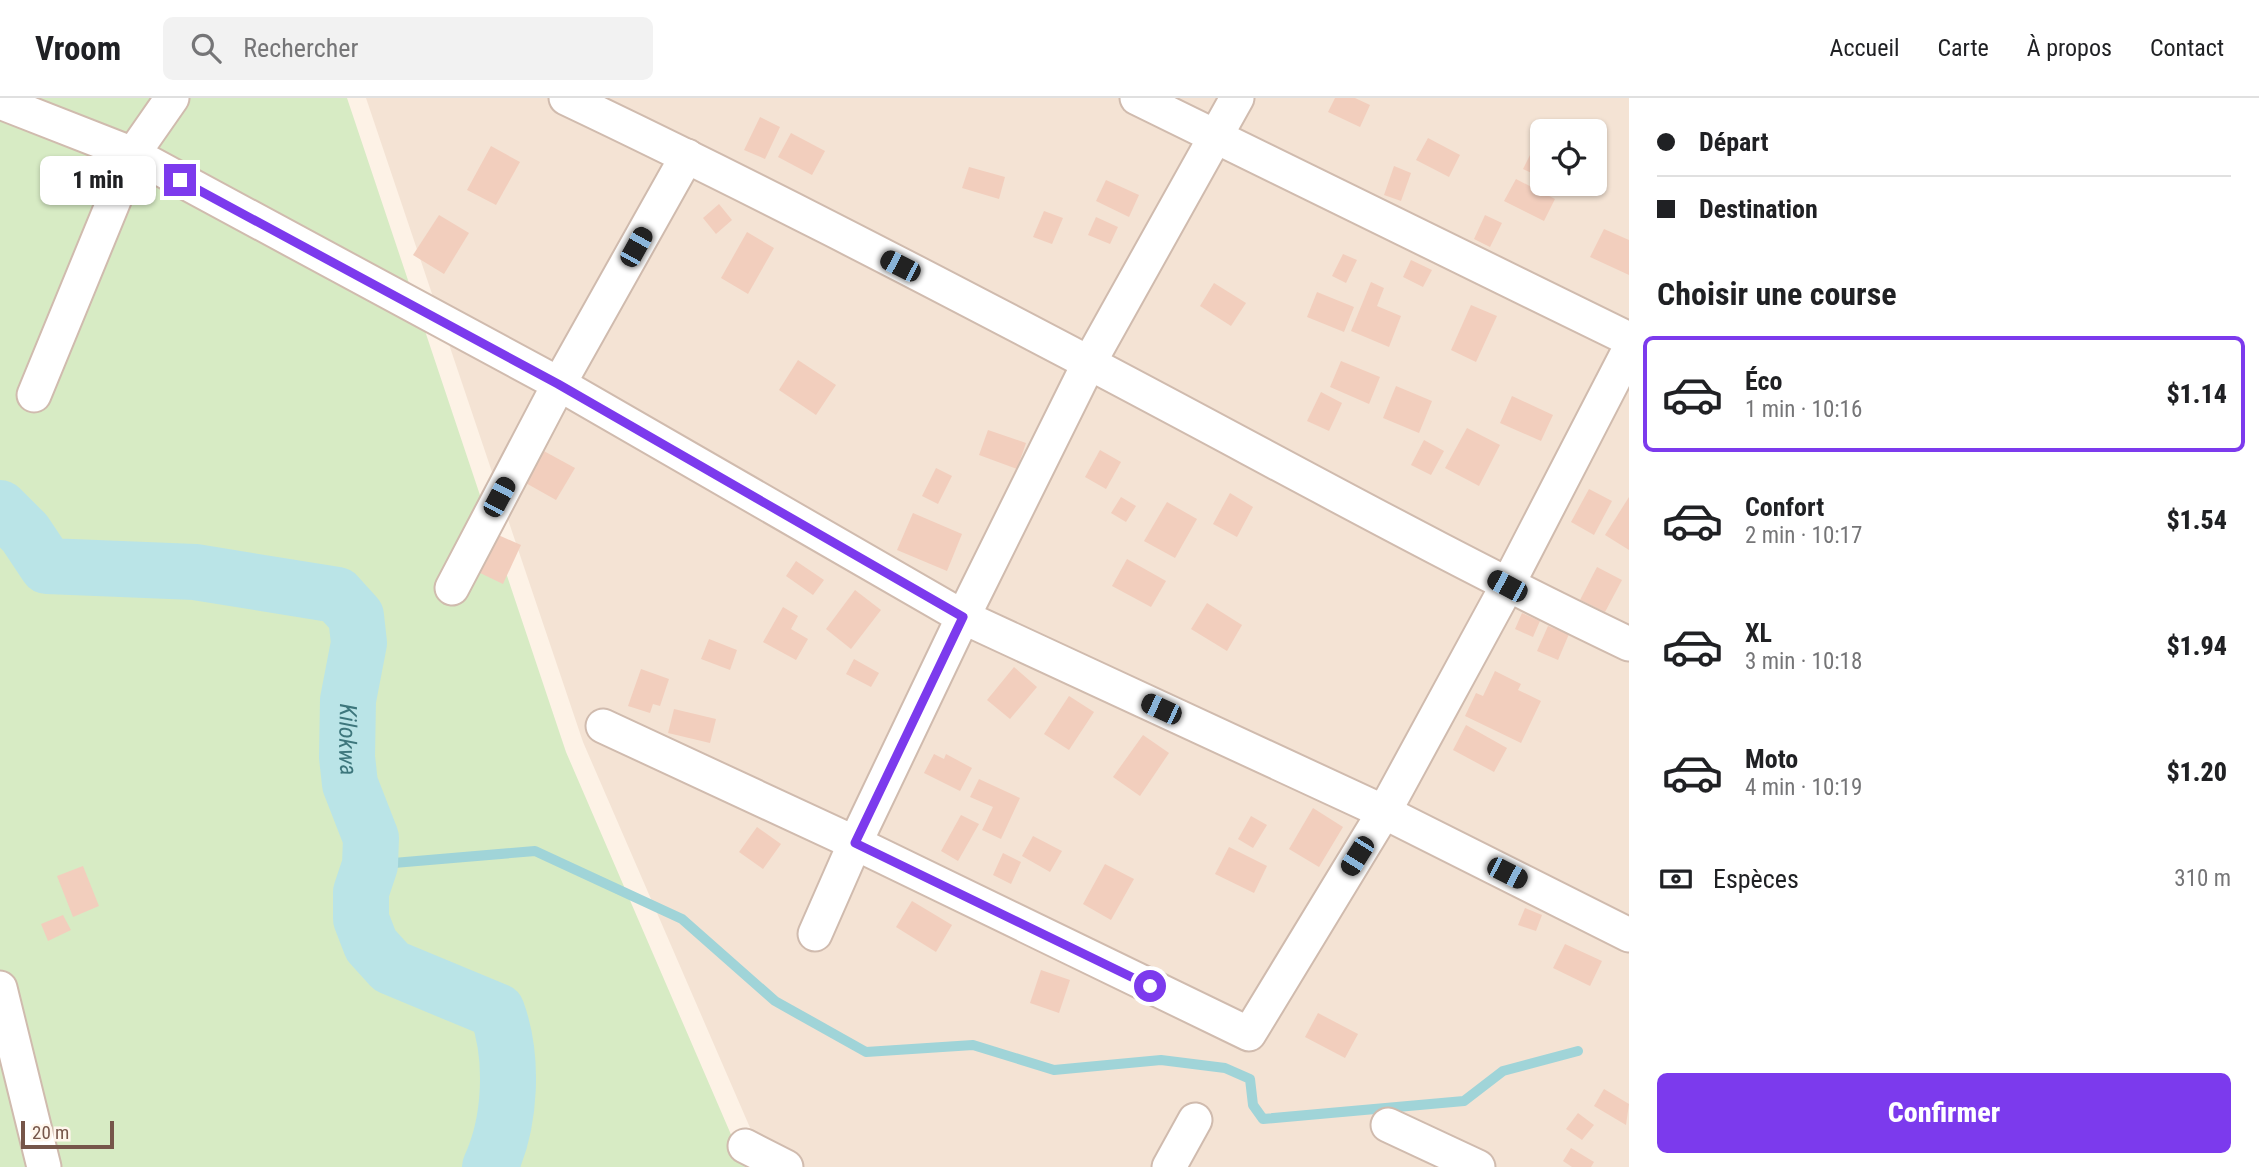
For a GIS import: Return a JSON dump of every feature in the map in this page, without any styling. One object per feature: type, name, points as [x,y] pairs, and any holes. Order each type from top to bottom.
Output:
[{"type":"street","points":[[34,395],[132,154],[172,98]]},
{"type":"street","points":[[566,98],[687,156],[1089,363],[1507,586],[1629,644]]},
{"type":"street","points":[[1137,98],[1629,339]]},
{"type":"street","points":[[815,934],[855,843],[963,617],[1089,363],[1237,98]]},
{"type":"street","points":[[0,102],[132,154],[558,384],[963,617],[1384,812],[1629,935]]},
{"type":"street","points":[[452,588],[558,384],[687,156]]},
{"type":"street","points":[[603,726],[855,843],[1249,1034],[1384,812],[1507,586],[1629,350]]},
{"type":"street","points":[[0,988],[44,1167]]},
{"type":"street","points":[[1169,1167],[1195,1120]]},
{"type":"street","points":[[1388,1125],[1478,1167]]},
{"type":"street","points":[[745,1146],[786,1167]]},
{"type":"shaded area","points":[[366,98],[1629,98],[1629,1167],[767,1167],[583,742]]},
{"type":"green space","points":[[0,98],[347,98],[566,752],[745,1167],[0,1167]]},
{"type":"building","points":[[1335,98],[1355,98],[1370,105],[1360,127],[1328,112]]},
{"type":"building","points":[[760,117],[780,127],[765,159],[744,150]]},
{"type":"building","points":[[791,133],[825,151],[812,175],[778,157]]},
{"type":"building","points":[[1428,138],[1460,155],[1449,177],[1416,160]]},
{"type":"building","points":[[491,146],[520,162],[496,205],[467,190]]},
{"type":"building","points":[[1530,155],[1530,172],[1523,169]]},
{"type":"building","points":[[1394,166],[1411,173],[1401,201],[1384,195]]},
{"type":"building","points":[[969,167],[1005,177],[999,199],[962,188]]},
{"type":"building","points":[[1516,179],[1530,186],[1530,196],[1549,196],[1555,199],[1544,221],[1504,201]]},
{"type":"building","points":[[1106,180],[1139,195],[1129,217],[1096,201]]},
{"type":"building","points":[[719,204],[732,220],[716,234],[703,218]]},
{"type":"building","points":[[1044,211],[1063,218],[1052,244],[1033,237]]},
{"type":"building","points":[[439,215],[469,233],[444,274],[413,255]]},
{"type":"building","points":[[1485,215],[1502,223],[1490,247],[1474,239]]},
{"type":"building","points":[[1096,217],[1118,227],[1110,244],[1088,235]]},
{"type":"building","points":[[1604,229],[1629,240],[1629,275],[1590,257]]},
{"type":"building","points":[[747,232],[774,248],[748,294],[721,278]]},
{"type":"building","points":[[1343,254],[1357,260],[1346,283],[1332,276]]},
{"type":"building","points":[[1411,260],[1432,270],[1423,287],[1403,277]]},
{"type":"building","points":[[1371,282],[1384,288],[1377,306],[1401,316],[1389,347],[1351,331]]},
{"type":"building","points":[[1214,283],[1246,303],[1231,326],[1200,306]]},
{"type":"building","points":[[1317,292],[1354,307],[1344,332],[1307,317]]},
{"type":"building","points":[[1471,305],[1497,316],[1476,362],[1451,350]]},
{"type":"building","points":[[798,360],[836,385],[816,415],[779,390]]},
{"type":"building","points":[[1341,361],[1380,377],[1369,404],[1330,387]]},
{"type":"building","points":[[1396,386],[1432,401],[1419,433],[1383,418]]},
{"type":"building","points":[[1321,392],[1342,403],[1329,431],[1307,421]]},
{"type":"building","points":[[1512,396],[1553,415],[1541,441],[1500,423]]},
{"type":"building","points":[[1467,428],[1500,445],[1479,486],[1445,468]]},
{"type":"building","points":[[988,430],[1026,443],[1017,469],[979,455]]},
{"type":"building","points":[[1424,440],[1444,451],[1431,475],[1411,465]]},
{"type":"building","points":[[542,450],[575,468],[556,500],[524,482]]},
{"type":"building","points":[[1100,450],[1121,462],[1106,489],[1085,477]]},
{"type":"building","points":[[936,468],[952,476],[938,504],[922,496]]},
{"type":"building","points":[[1589,489],[1612,501],[1594,535],[1571,522]]},
{"type":"building","points":[[1230,493],[1253,507],[1237,537],[1213,524]]},
{"type":"building","points":[[1121,497],[1136,506],[1126,522],[1111,513]]},
{"type":"building","points":[[1629,497],[1629,550],[1605,535]]},
{"type":"building","points":[[1167,502],[1197,519],[1175,558],[1144,541]]},
{"type":"building","points":[[913,513],[962,534],[947,571],[897,550]]},
{"type":"building","points":[[496,534],[521,545],[503,584],[478,572]]},
{"type":"building","points":[[1127,559],[1166,581],[1151,607],[1112,586]]},
{"type":"building","points":[[796,561],[824,580],[813,595],[786,576]]},
{"type":"building","points":[[1597,567],[1622,580],[1605,612],[1580,600]]},
{"type":"building","points":[[855,590],[881,610],[851,649],[826,629]]},
{"type":"building","points":[[1207,603],[1242,625],[1227,651],[1191,629]]},
{"type":"building","points":[[783,607],[798,616],[791,629],[808,639],[796,660],[763,642]]},
{"type":"building","points":[[1522,613],[1540,621],[1533,637],[1515,629]]},
{"type":"building","points":[[1548,626],[1569,634],[1558,660],[1537,651]]},
{"type":"building","points":[[709,639],[737,650],[730,670],[701,659]]},
{"type":"building","points":[[854,659],[879,673],[871,687],[846,674]]},
{"type":"building","points":[[1014,667],[1037,687],[1010,719],[987,700]]},
{"type":"building","points":[[641,669],[669,679],[660,706],[653,704],[650,713],[628,706]]},
{"type":"building","points":[[1495,671],[1521,684],[1518,690],[1541,701],[1521,743],[1465,716],[1476,693],[1483,696]]},
{"type":"building","points":[[1069,696],[1094,712],[1069,750],[1044,734]]},
{"type":"building","points":[[674,709],[716,719],[710,743],[668,733]]},
{"type":"building","points":[[1466,725],[1507,748],[1494,772],[1453,750]]},
{"type":"building","points":[[1143,735],[1169,753],[1140,796],[1113,777]]},
{"type":"building","points":[[934,754],[944,759],[946,754],[972,768],[960,791],[924,773]]},
{"type":"building","points":[[979,779],[1020,798],[1001,839],[982,830],[993,807],[970,797]]},
{"type":"building","points":[[1313,808],[1343,827],[1319,867],[1289,849]]},
{"type":"building","points":[[961,815],[979,824],[958,861],[941,851]]},
{"type":"building","points":[[1251,816],[1267,825],[1253,848],[1238,839]]},
{"type":"building","points":[[757,827],[781,844],[763,869],[739,852]]},
{"type":"building","points":[[1033,836],[1062,851],[1050,872],[1022,856]]},
{"type":"building","points":[[1229,847],[1267,866],[1254,893],[1215,874]]},
{"type":"building","points":[[1003,853],[1021,862],[1011,884],[993,875]]},
{"type":"building","points":[[1105,864],[1134,879],[1111,920],[1083,904]]},
{"type":"building","points":[[83,866],[99,906],[73,917],[57,876]]},
{"type":"building","points":[[912,901],[952,925],[936,952],[896,927]]},
{"type":"building","points":[[1525,908],[1542,915],[1536,931],[1518,925]]},
{"type":"building","points":[[63,915],[71,930],[48,941],[41,924]]},
{"type":"building","points":[[1565,944],[1602,961],[1590,986],[1553,968]]},
{"type":"building","points":[[1041,970],[1070,980],[1059,1013],[1030,1003]]},
{"type":"building","points":[[1318,1013],[1358,1034],[1345,1058],[1305,1037]]},
{"type":"building","points":[[1604,1089],[1629,1104],[1626,1125],[1594,1106]]},
{"type":"building","points":[[1578,1113],[1594,1125],[1582,1140],[1566,1129]]},
{"type":"building","points":[[1571,1148],[1594,1162],[1591,1167],[1572,1167],[1563,1161]]},
{"type":"waterway","name":"Kilokwa","points":[[0,508],[25,533],[47,566],[195,572],[337,595],[356,616],[359,643],[348,700],[347,757],[350,784],[371,838],[370,865],[361,892],[361,919],[371,945],[391,967],[497,1011],[506,1049],[508,1090],[502,1130],[490,1167]]},
{"type":"waterway","points":[[370,865],[535,851],[682,919],[775,1001],[866,1052],[973,1045],[1054,1070],[1161,1060],[1225,1068],[1250,1079],[1253,1105],[1263,1119],[1464,1101],[1503,1071],[1578,1051]]},
{"type":"route","points":[[180,180],[558,384],[963,617],[855,843],[1150,986]]}]
